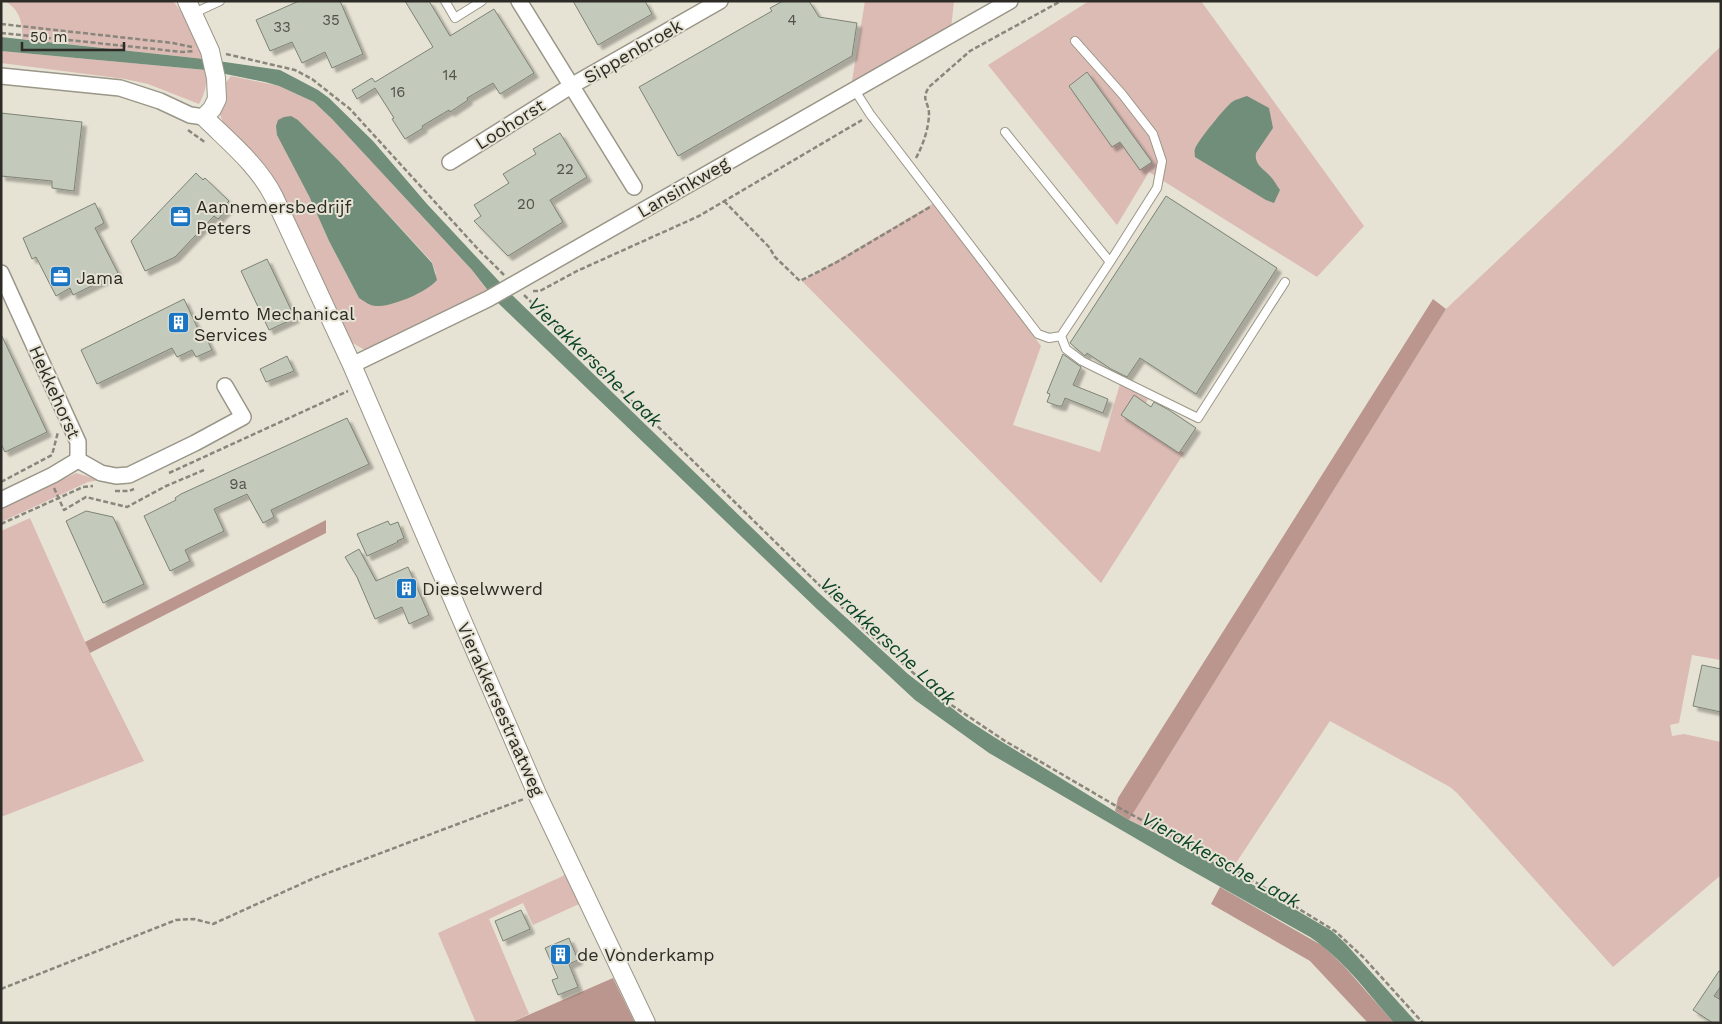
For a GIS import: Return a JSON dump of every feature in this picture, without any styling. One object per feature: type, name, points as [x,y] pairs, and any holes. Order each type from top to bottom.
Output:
[{"type":"street","points":[[519,1],[634,187]]},
{"type":"street","name":"Sippenbroek","points":[[571,86],[720,1]]},
{"type":"street","name":"Lansinkweg","points":[[352,365],[514,287],[854,89],[1010,1]]},
{"type":"street","points":[[1,76],[120,88],[190,115],[204,117],[212,109],[217,99],[216,78],[210,50],[189,8]]},
{"type":"street","name":"Loohorst","points":[[450,162],[571,86]]},
{"type":"street","name":"Vierakkersestraatweg","points":[[204,117],[256,169],[267,183],[352,365],[538,794],[646,1023]]},
{"type":"street","name":"Hekkehorst","points":[[1,273],[78,442],[78,460],[50,477],[1,500]]},
{"type":"street","points":[[78,460],[101,473],[116,476],[129,475],[195,443],[243,417],[225,386]]},
{"type":"lane","points":[[189,8],[220,1]]},
{"type":"lane","points":[[445,1],[454,18],[482,1]]},
{"type":"lane","points":[[854,89],[870,114],[1038,334],[1049,338],[1061,336],[1157,188],[1162,162],[1154,134],[1122,94],[1075,41]]},
{"type":"lane","points":[[1005,132],[1110,262]]},
{"type":"lane","points":[[1061,336],[1066,349],[1082,361],[1198,418],[1285,282]]},
{"type":"path","points":[[914,162],[922,147],[928,123],[929,110],[924,94],[929,87],[970,51],[1061,1]]},
{"type":"path","points":[[1,24],[173,43],[257,60],[295,70],[312,78],[350,109],[514,287],[867,632],[944,700],[1005,741],[1123,810],[1242,874],[1335,930],[1364,958],[1424,1023]]},
{"type":"path","points":[[1,34],[182,52],[210,50]]},
{"type":"path","points":[[514,287],[540,291],[577,271],[699,216],[870,114]]},
{"type":"path","points":[[181,124],[209,145]]},
{"type":"path","points":[[724,201],[768,247],[775,257],[800,281],[837,262],[938,203]]},
{"type":"path","points":[[1,482],[52,455],[59,430]]},
{"type":"path","points":[[50,477],[64,510],[86,497],[126,506],[204,470]]},
{"type":"path","points":[[1,524],[43,504]]},
{"type":"path","points":[[1,989],[176,920],[194,919],[214,924],[312,879],[538,794]]},
{"type":"shaded area","points":[[5,1],[173,1],[188,20],[204,59],[22,39],[20,17],[14,8]]},
{"type":"shaded area","points":[[865,1],[954,1],[951,29],[851,87]]},
{"type":"shaded area","points":[[1089,1],[1201,1],[1364,226],[1317,277],[1149,172],[1117,225],[988,65]]},
{"type":"shaded area","points":[[1,37],[204,59],[280,70],[318,90],[329,98],[373,141],[427,204],[510,293],[819,593],[908,674],[966,719],[1129,820],[1212,861],[1332,931],[1417,1023],[1394,1023],[1344,966],[1310,937],[989,753],[915,700],[817,609],[496,301],[472,270],[314,102],[279,86],[206,70],[1,51]]},
{"type":"shaded area","points":[[1721,46],[1721,660],[1692,655],[1679,723],[1670,725],[1672,736],[1684,734],[1721,742],[1721,875],[1613,967],[1457,793],[1450,787],[1330,721],[1230,872],[1186,847],[1129,820],[1446,309],[1621,144]]},
{"type":"shaded area","points":[[1,51],[206,70],[206,87],[199,104],[148,84],[125,79],[1,63]]},
{"type":"shaded area","points":[[231,76],[279,86],[314,102],[472,270],[495,301],[371,350],[363,349],[346,339],[224,126],[220,114],[224,85]],"holes":[[[298,120],[339,161],[432,262],[436,274],[359,298],[329,241],[309,196]]]},
{"type":"shaded area","points":[[1247,96],[1269,108],[1273,128],[1256,153],[1256,161],[1280,190],[1274,203],[1195,157],[1197,145],[1218,117],[1232,102]]},
{"type":"shaded area","points":[[291,116],[298,120],[339,161],[432,263],[437,280],[432,285],[409,298],[383,306],[372,305],[359,298],[277,135],[276,126],[278,120]]},
{"type":"shaded area","points":[[934,203],[1041,346],[1013,425],[1100,452],[1120,384],[1148,399],[1135,422],[1184,453],[1101,583],[802,281]]},
{"type":"shaded area","points":[[1433,299],[1446,309],[1129,820],[1115,811],[1118,798]]},
{"type":"shaded area","points":[[76,473],[99,480],[88,482],[1,522],[1,509]]},
{"type":"shaded area","points":[[30,518],[90,653],[144,761],[1,817],[1,531]]},
{"type":"shaded area","points":[[326,520],[326,533],[90,653],[85,642]]},
{"type":"shaded area","points":[[565,872],[579,904],[533,925],[523,903],[489,919],[529,1014],[510,1023],[476,1023],[438,933],[563,876]]},
{"type":"shaded area","points":[[1220,887],[1323,946],[1344,966],[1394,1023],[1368,1023],[1310,961],[1211,904]]},
{"type":"shaded area","points":[[613,978],[635,1023],[510,1023]]},
{"type":"building","points":[[299,1],[340,1],[363,54],[332,68],[325,52],[302,63],[292,42],[270,51],[256,20]]},
{"type":"building","points":[[405,1],[429,1],[450,36],[494,9],[534,73],[500,94],[493,83],[467,98],[468,100],[450,112],[449,110],[422,126],[423,128],[405,139],[375,88],[357,99],[352,90],[372,78],[375,82],[433,47]]},
{"type":"building","points":[[573,1],[645,1],[652,14],[598,45]]},
{"type":"building","points":[[783,1],[809,1],[819,17],[857,23],[852,56],[678,156],[639,87],[772,11],[770,8]]},
{"type":"building","points":[[1087,72],[1152,162],[1140,170],[1120,142],[1112,147],[1069,86]]},
{"type":"building","points":[[1,113],[82,122],[74,191],[52,188],[52,181],[1,176]]},
{"type":"building","points":[[560,133],[587,177],[550,200],[563,222],[508,256],[474,221],[481,216],[474,205],[509,183],[503,174],[536,154],[533,149]]},
{"type":"building","points":[[196,173],[203,180],[205,178],[229,201],[227,203],[230,206],[218,219],[214,216],[175,257],[145,271],[131,241]]},
{"type":"building","points":[[1166,196],[1277,268],[1196,394],[1140,358],[1127,377],[1087,353],[1085,356],[1070,343]]},
{"type":"building","points":[[95,203],[104,223],[95,228],[118,273],[73,295],[70,288],[56,296],[36,257],[32,259],[23,238]]},
{"type":"building","points":[[267,259],[295,318],[269,330],[241,271]]},
{"type":"building","points":[[184,299],[198,329],[201,327],[212,350],[196,357],[192,350],[177,357],[172,348],[97,384],[81,350]]},
{"type":"building","points":[[1,334],[47,432],[5,452],[1,444]]},
{"type":"building","points":[[1063,354],[1081,367],[1073,385],[1108,399],[1103,413],[1065,398],[1062,406],[1047,402],[1050,394],[1047,393]]},
{"type":"building","points":[[287,356],[294,371],[266,382],[260,369]]},
{"type":"building","points":[[1134,395],[1151,407],[1154,402],[1196,428],[1179,453],[1121,415]]},
{"type":"building","points":[[347,418],[369,464],[271,510],[274,517],[263,523],[247,494],[214,509],[224,531],[185,550],[190,561],[170,571],[144,516],[176,500],[175,498],[181,494]]},
{"type":"building","points":[[86,511],[113,517],[144,584],[103,603],[66,521]]},
{"type":"building","points":[[388,521],[390,525],[398,522],[404,538],[367,556],[357,534]]},
{"type":"building","points":[[359,549],[376,581],[408,567],[429,615],[409,624],[402,607],[375,619],[357,577],[345,557]]},
{"type":"building","points":[[1702,665],[1721,669],[1721,712],[1693,706]]},
{"type":"building","points":[[521,910],[530,929],[503,941],[495,921]]},
{"type":"building","name":"de Vonderkamp","points":[[569,938],[578,960],[569,964],[578,987],[558,995],[552,980],[558,978],[545,948]]},
{"type":"building","points":[[1719,971],[1721,972],[1721,986],[1714,996],[1721,1000],[1721,1023],[1713,1023],[1693,1010]]},
{"type":"place","name":"Aannemersbedrijf Peters","points":[[180,216]]},
{"type":"place","name":"Jama","points":[[60,277]]},
{"type":"place","name":"Jemto Mechanical Services","points":[[178,323]]},
{"type":"place","name":"Diesselwwerd","points":[[406,588]]},
{"type":"place","name":"de Vonderkamp","points":[[561,954]]},
{"type":"water label","name":"Vierakkersche Laak","points":[[595,362]]},
{"type":"water label","name":"Vierakkersche Laak","points":[[888,641]]},
{"type":"water label","name":"Vierakkersche Laak","points":[[1221,860]]}]
